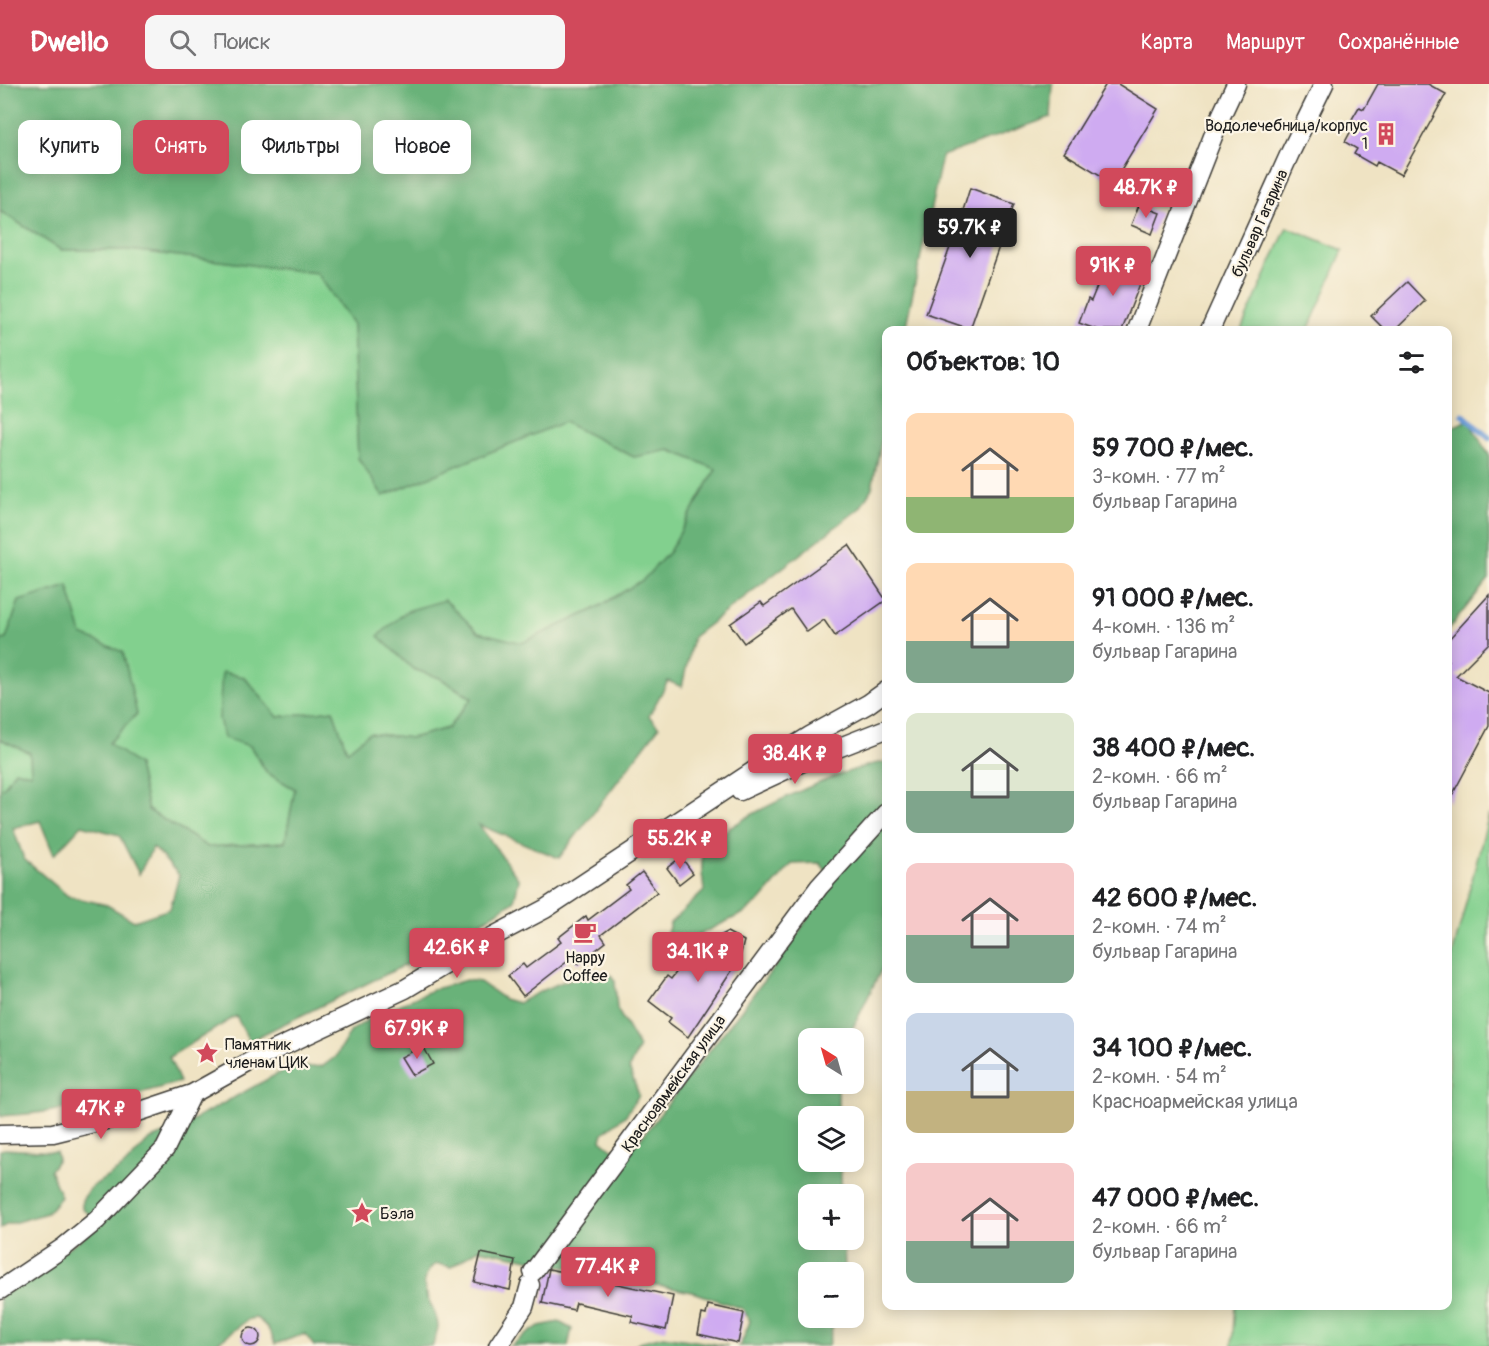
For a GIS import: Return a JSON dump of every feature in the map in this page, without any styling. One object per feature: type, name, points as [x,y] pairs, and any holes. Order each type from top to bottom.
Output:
[{"type":"street","points":[[1139,326],[1221,116],[1236,84]]},
{"type":"street","name":"бульвар Гагарина","points":[[1212,326],[1323,86]]},
{"type":"street","points":[[0,1134],[53,1133],[138,1112],[192,1094],[253,1060],[405,989],[488,939],[545,909],[755,770],[882,694]]},
{"type":"street","points":[[692,813],[807,760],[882,731]]},
{"type":"street","name":"Красноармейская улица","points":[[498,1346],[524,1307],[532,1279],[696,1050],[819,887],[882,817]]},
{"type":"street","points":[[0,1290],[63,1247],[97,1220],[165,1149],[192,1094]]},
{"type":"green space","points":[[0,84],[1053,84],[1051,117],[942,156],[906,326],[882,326],[882,438],[872,488],[860,508],[693,637],[682,687],[668,681],[649,716],[659,727],[559,858],[479,825],[519,880],[514,901],[446,945],[249,1041],[236,1016],[169,1057],[180,1082],[91,1104],[46,1112],[0,1116],[0,788],[4,787],[15,770],[31,774],[30,753],[0,739],[0,641],[6,639],[19,601],[68,586],[82,635],[123,652],[137,714],[109,743],[138,765],[148,810],[208,847],[285,842],[295,789],[267,773],[250,746],[224,738],[219,719],[222,672],[244,677],[278,717],[333,710],[347,751],[369,733],[411,738],[448,728],[472,698],[440,678],[413,669],[378,636],[407,611],[445,600],[478,632],[522,643],[595,609],[643,580],[669,552],[716,469],[670,450],[634,457],[564,422],[383,496],[358,458],[353,324],[317,273],[130,250],[61,250],[0,211]],"holes":[[[40,821],[54,855],[82,825],[119,835],[139,874],[153,847],[179,875],[170,909],[134,921],[107,905],[68,896],[24,859],[13,828]]]},
{"type":"green space","points":[[0,211],[61,250],[130,250],[317,273],[353,324],[358,458],[383,495],[564,422],[634,457],[669,450],[716,469],[669,552],[643,580],[595,609],[522,643],[478,632],[445,600],[379,636],[413,669],[440,678],[472,699],[448,728],[411,738],[369,733],[347,751],[333,710],[278,717],[244,677],[250,746],[267,773],[295,789],[285,842],[208,847],[148,810],[138,765],[108,743],[68,586],[19,601],[6,639],[0,641]]},
{"type":"green space","points":[[1287,227],[1343,250],[1310,326],[1243,326]]},
{"type":"green space","points":[[1468,420],[1489,455],[1489,579],[1452,625],[1452,427]]},
{"type":"green space","points":[[0,739],[30,753],[31,775],[15,770],[4,788],[0,788]]},
{"type":"green space","points":[[882,763],[882,968],[853,1028],[798,1028],[798,1094],[838,1094],[838,1106],[798,1106],[798,1172],[841,1172],[841,1184],[798,1184],[798,1250],[844,1250],[845,1262],[798,1262],[798,1328],[832,1328],[828,1346],[738,1346],[741,1344],[750,1321],[743,1309],[696,1293],[479,1249],[451,1267],[435,1265],[426,1277],[424,1285],[438,1327],[433,1346],[314,1346],[305,1334],[275,1344],[268,1329],[256,1318],[249,1319],[213,1346],[0,1346],[0,1294],[101,1225],[82,1208],[82,1200],[91,1187],[123,1167],[149,1140],[180,1127],[286,1069],[323,1066],[335,1057],[351,1031],[369,1019],[432,990],[466,980],[480,982],[504,999],[518,1003],[551,986],[575,978],[599,974],[611,975],[615,981],[617,1009],[639,1047],[629,1068],[639,1095],[626,1115],[603,1133],[601,1140],[612,1149],[627,1149],[639,1141],[783,956],[833,880],[820,863],[792,864],[760,901],[744,913],[688,940],[666,937],[670,923],[704,891],[702,865],[705,850],[716,838],[735,824],[789,796],[846,773]]},
{"type":"green space","points":[[1489,814],[1489,1346],[1232,1346],[1235,1310],[1452,1310],[1452,957]]},
{"type":"green space","points":[[0,1150],[56,1152],[58,1159],[50,1170],[61,1197],[47,1213],[6,1225],[0,1229]]},
{"type":"green space","points":[[559,1322],[572,1329],[568,1346],[510,1346],[539,1326]]},
{"type":"green space","points":[[663,1336],[728,1346],[634,1346],[639,1342]]},
{"type":"building","points":[[1106,84],[1118,84],[1158,109],[1113,183],[1064,153]]},
{"type":"building","name":"Водолечебница/корпус 1","points":[[1378,84],[1428,84],[1446,94],[1401,175],[1377,162],[1375,166],[1354,154],[1357,149],[1345,142],[1353,127],[1349,124],[1359,107],[1364,109]]},
{"type":"building","points":[[970,188],[1014,204],[971,326],[961,326],[926,314]]},
{"type":"building","points":[[1139,205],[1160,213],[1152,234],[1131,225]]},
{"type":"building","points":[[1111,258],[1145,271],[1124,326],[1087,326],[1079,323],[1088,299],[1091,301],[1105,267],[1107,268]]},
{"type":"building","points":[[1407,282],[1425,301],[1399,326],[1381,326],[1371,316]]},
{"type":"building","points":[[849,545],[882,594],[882,603],[835,636],[824,620],[807,632],[791,609],[744,643],[730,624],[761,602],[764,606]]},
{"type":"building","points":[[1489,595],[1489,643],[1456,676],[1489,693],[1489,726],[1452,795],[1452,636]]},
{"type":"building","points":[[681,857],[693,873],[679,884],[667,868]]},
{"type":"building","name":"Happy Coffee","points":[[642,872],[657,892],[601,935],[606,942],[578,964],[573,957],[523,996],[508,976],[523,964],[526,968],[561,942],[558,938],[586,916],[588,920],[629,889],[626,885]]},
{"type":"building","points":[[727,932],[744,941],[741,953],[688,1037],[668,1022],[671,1018],[649,1001],[667,976],[671,979],[685,961],[689,963],[703,945]]},
{"type":"building","points":[[423,1046],[433,1064],[412,1075],[401,1057]]},
{"type":"building","points":[[481,1253],[515,1260],[510,1290],[474,1282]]},
{"type":"building","points":[[549,1269],[673,1296],[666,1330],[631,1322],[633,1316],[576,1303],[574,1310],[542,1303]]},
{"type":"building","points":[[708,1305],[744,1313],[738,1343],[698,1334],[702,1314],[706,1315]]},
{"type":"building","points":[[247,1328],[255,1328],[260,1333],[258,1344],[247,1346],[242,1341],[242,1333]]},
{"type":"waterway","points":[[1463,415],[1489,438]]},
{"type":"place","name":"Водолечебница/корпус 1","points":[[1386,134]]},
{"type":"place","name":"Happy Coffee","points":[[585,932]]},
{"type":"place","name":"Памятник членам ЦИК","points":[[207,1053]]},
{"type":"place","name":"Бэла","points":[[362,1213]]}]
